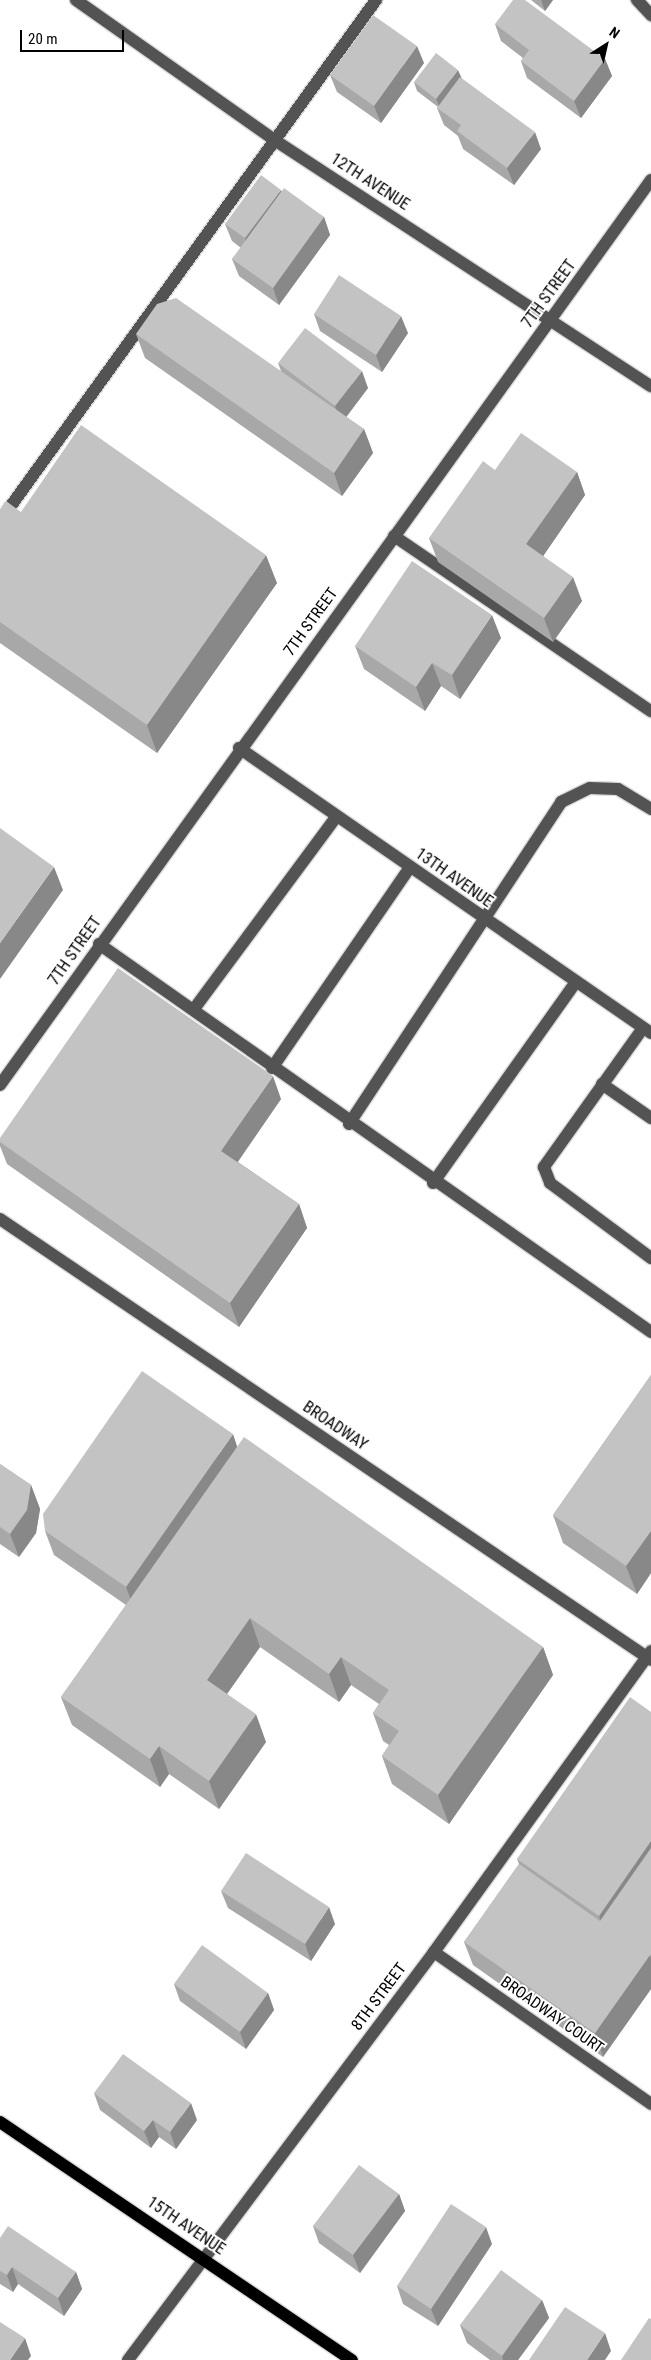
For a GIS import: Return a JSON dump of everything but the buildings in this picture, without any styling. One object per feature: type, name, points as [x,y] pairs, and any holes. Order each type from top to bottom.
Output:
[{"type":"main road","name":"15TH AVENUE","points":[[0,2122],[202,2256],[352,2360]]},
{"type":"street","name":"12TH AVENUE","points":[[76,0],[276,140],[552,318],[651,386]]},
{"type":"street","points":[[0,521],[376,0]]},
{"type":"street","points":[[637,0],[651,15]]},
{"type":"street","name":"7TH STREET","points":[[0,1085],[239,748],[651,180]]},
{"type":"street","points":[[394,536],[651,711]]},
{"type":"street","name":"13TH AVENUE","points":[[239,748],[647,1031]]},
{"type":"street","points":[[349,1124],[536,845],[561,802],[590,788],[618,789],[651,810]]},
{"type":"street","points":[[194,1009],[337,816]]},
{"type":"street","points":[[272,1068],[410,867]]},
{"type":"street","points":[[99,944],[194,1009],[349,1124],[651,1332]]},
{"type":"street","points":[[434,1183],[576,982]]},
{"type":"street","points":[[647,1031],[602,1084],[544,1167],[550,1183],[651,1258]]},
{"type":"street","points":[[602,1084],[651,1118]]},
{"type":"street","name":"BROADWAY","points":[[0,1219],[650,1656]]},
{"type":"street","name":"8TH STREET","points":[[128,2360],[202,2256],[434,1952],[650,1656]]},
{"type":"street","name":"BROADWAY COURT","points":[[434,1952],[651,2104]]}]
